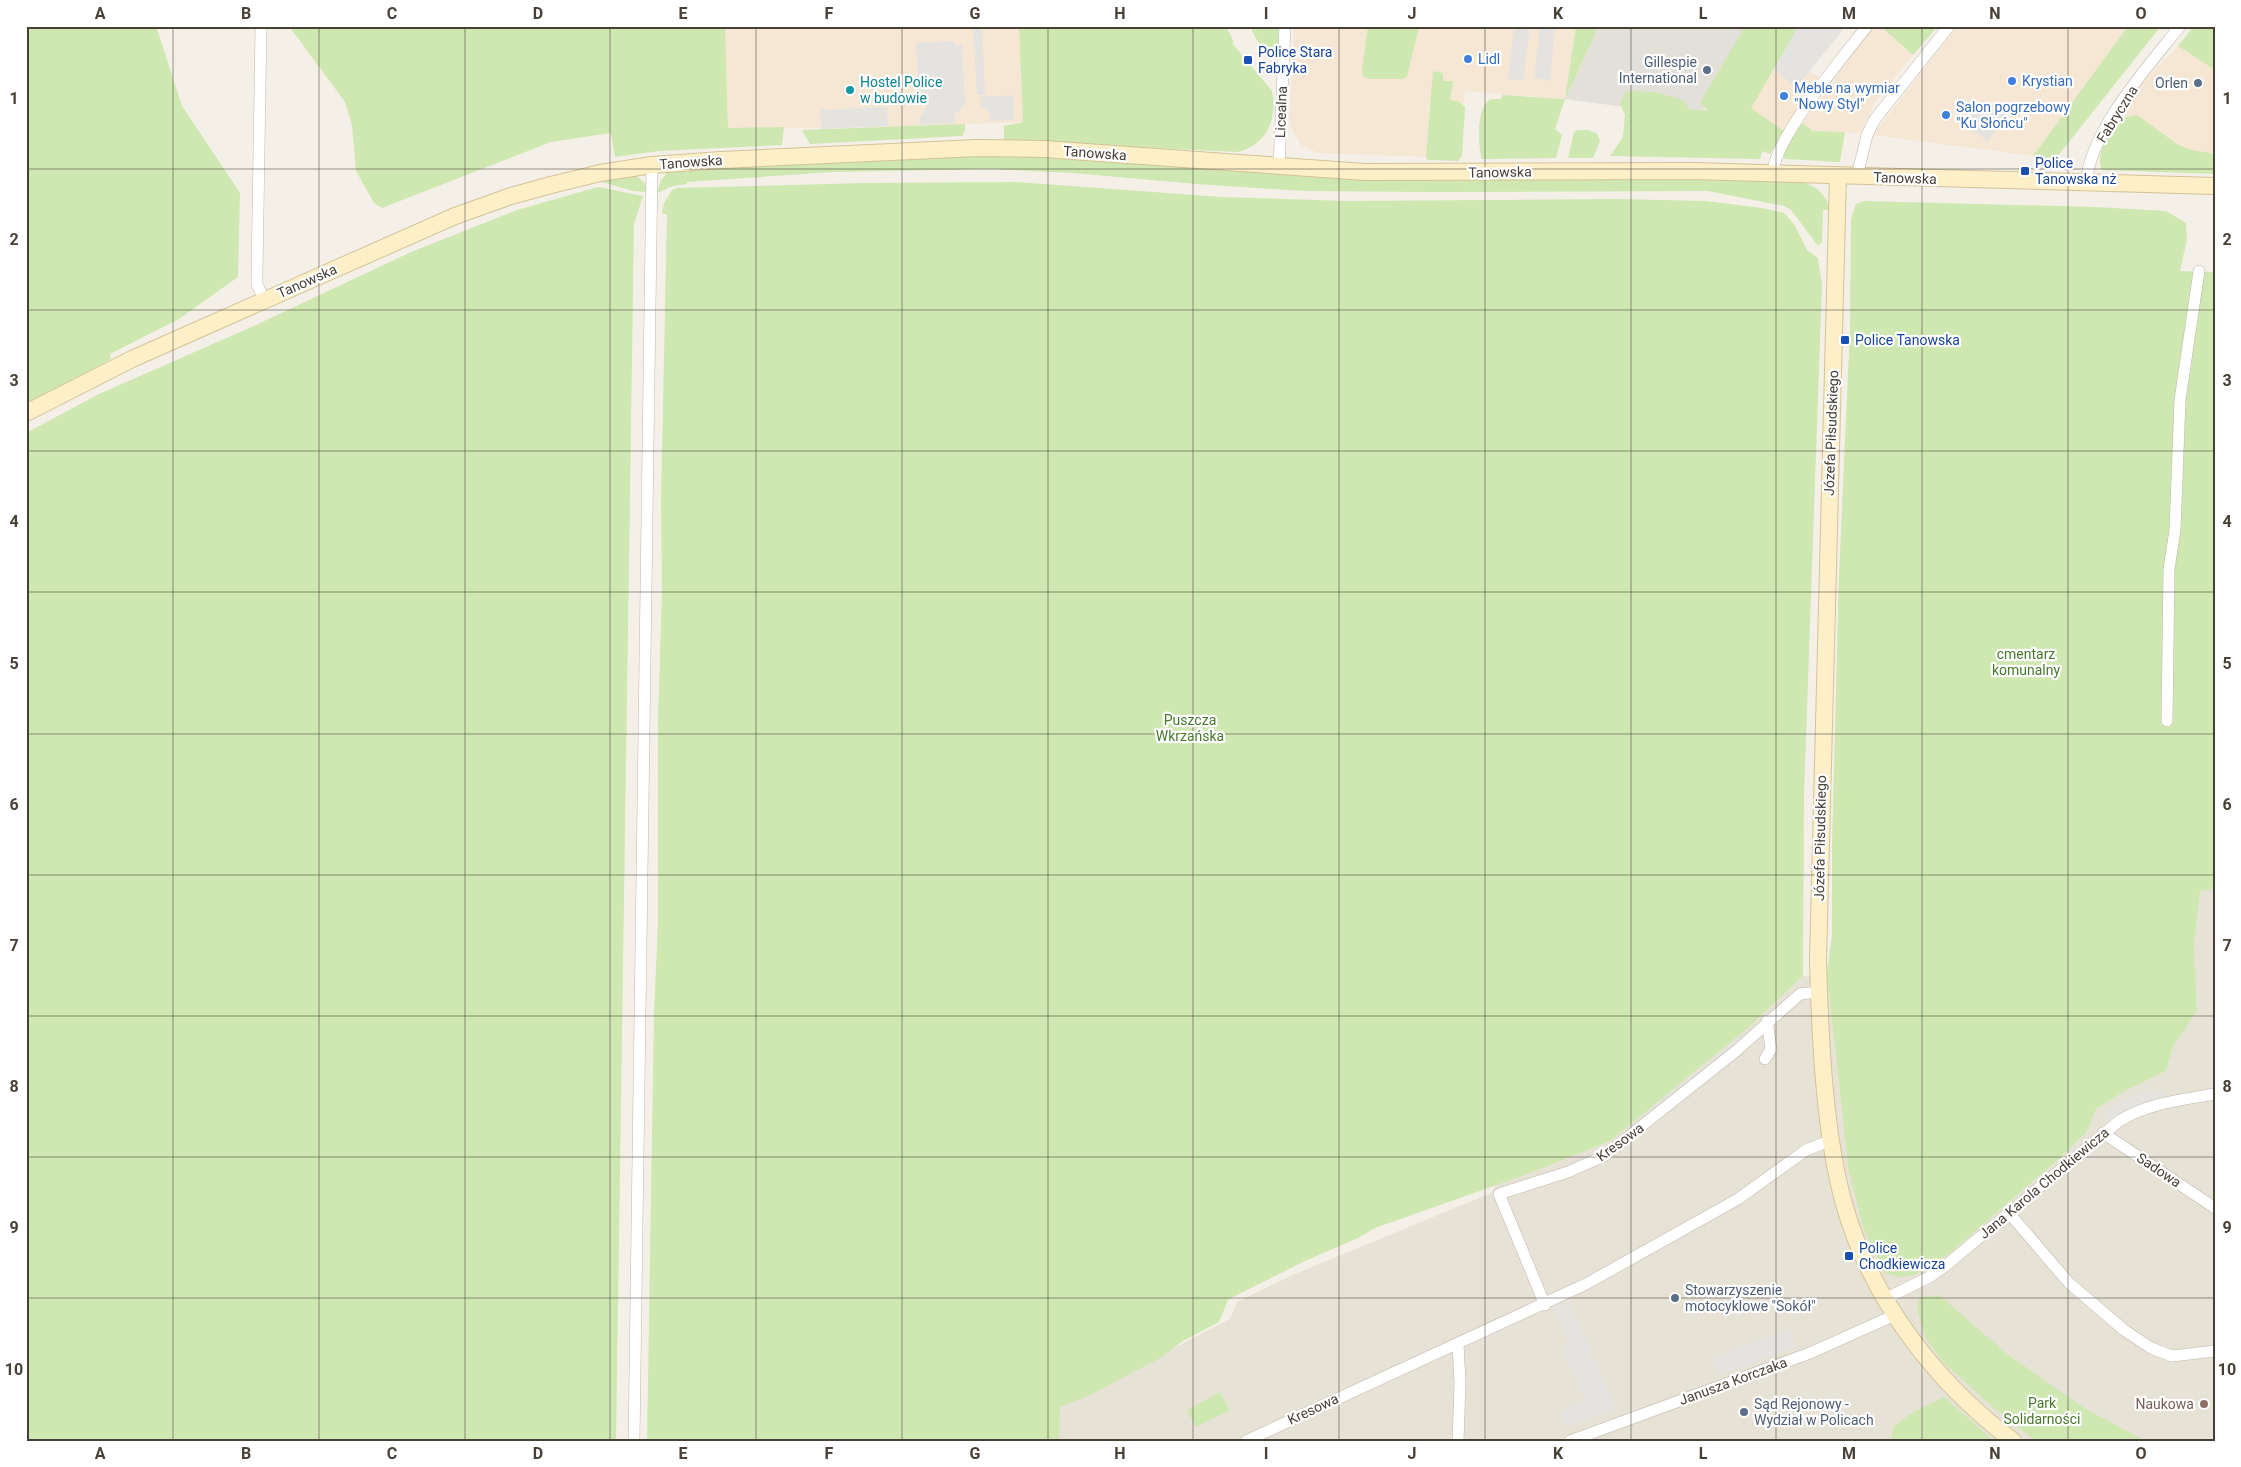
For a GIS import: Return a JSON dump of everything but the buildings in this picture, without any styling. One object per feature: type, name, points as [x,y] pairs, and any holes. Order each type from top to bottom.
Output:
[{"type":"main road","name":"Tanowska","points":[[26,413],[118,366],[432,226],[497,201],[572,179],[652,165],[977,148],[1044,150],[1365,172],[1666,171],[2215,186]]},
{"type":"main road","name":"Józefa Piłsudskiego","points":[[1838,175],[1819,871],[1819,992],[1825,1078],[1832,1140],[1840,1187],[1849,1220],[1861,1251],[1894,1315],[1951,1386],[2013,1441]]},
{"type":"street","points":[[261,26],[256,274],[257,284],[264,300]]},
{"type":"street","name":"Licealna","points":[[1279,167],[1285,26]]},
{"type":"street","points":[[1772,173],[1780,146],[1797,119],[1867,26]]},
{"type":"street","points":[[1857,176],[1867,135],[1875,119],[1949,26]]},
{"type":"street","name":"Fabryczna","points":[[2086,183],[2092,156],[2122,103],[2180,26]]},
{"type":"street","points":[[634,1441],[652,165]]},
{"type":"street","points":[[2166,721],[2169,569],[2175,530],[2180,400],[2200,272]]},
{"type":"street","name":"Kresowa","points":[[1545,1305],[1499,1194],[1568,1172],[1604,1156],[1736,1051],[1767,1021],[1800,994],[1819,992]]},
{"type":"street","points":[[1765,1058],[1771,1049],[1767,1021]]},
{"type":"street","name":"Jana Karola Chodkiewicza","points":[[1885,1299],[1944,1268],[2103,1133],[2131,1114],[2144,1108],[2215,1094]]},
{"type":"street","name":"Sadowa","points":[[2103,1133],[2215,1208]]},
{"type":"street","name":"Kresowa","points":[[1246,1441],[1545,1305],[1738,1199],[1806,1150],[1832,1140]]},
{"type":"street","points":[[2009,1213],[2069,1283],[2124,1330],[2151,1348],[2172,1356],[2215,1351]]},
{"type":"street","name":"Janusza Korczaka","points":[[1570,1441],[1810,1353],[1894,1315]]},
{"type":"street","points":[[1458,1343],[1460,1383],[1458,1441]]},
{"type":"shaded area","points":[[725,26],[1019,26],[1023,122],[896,127],[728,128]]},
{"type":"shaded area","points":[[973,26],[982,26],[985,95],[977,95]]},
{"type":"shaded area","points":[[1294,26],[1576,26],[1565,99],[1465,91],[1464,103],[1430,101],[1426,157],[1319,153],[1302,146],[1292,130],[1289,119]]},
{"type":"shaded area","points":[[1514,26],[1530,26],[1523,80],[1508,80]]},
{"type":"shaded area","points":[[1540,26],[1555,26],[1550,81],[1534,78]]},
{"type":"shaded area","points":[[1599,26],[1747,26],[1699,117],[1565,99]]},
{"type":"shaded area","points":[[1798,26],[1846,26],[1797,87],[1774,70]]},
{"type":"shaded area","points":[[1873,26],[1880,26],[1913,55],[1876,101],[1860,133],[1813,131],[1803,123]]},
{"type":"shaded area","points":[[1957,26],[2128,26],[2033,156],[1873,135]]},
{"type":"shaded area","points":[[954,41],[955,45],[962,45],[965,103],[955,115],[955,123],[920,125],[920,117],[927,106],[926,98],[919,98],[916,43]]},
{"type":"shaded area","points":[[2178,46],[2215,70],[2215,156],[2177,150],[2123,114],[2139,85]]},
{"type":"shaded area","points":[[1774,70],[1797,86],[1810,71],[1823,81],[1785,132],[1750,108]]},
{"type":"shaded area","points":[[1013,95],[1014,120],[990,121],[990,113],[981,105],[980,97]]},
{"type":"shaded area","name":"Krystian","points":[[1983,100],[2006,115],[1988,141],[1965,126]]},
{"type":"shaded area","points":[[887,107],[888,126],[821,129],[820,110]]},
{"type":"shaded area","points":[[2215,888],[2215,1441],[1059,1441],[1060,1407],[1230,1319],[1237,1302],[1295,1274],[1491,1193],[1496,1185],[1610,1141],[1748,1028],[1803,976],[1827,975],[1848,1167],[1915,1275],[1949,1254],[2060,1158],[2087,1132],[2096,1109],[2123,1092],[2166,1071],[2173,1047],[2197,1011],[2194,947],[2200,890]]},
{"type":"shaded area","points":[[1754,1026],[1757,1029],[1620,1141],[1617,1137]]},
{"type":"shaded area","points":[[2160,1089],[2165,1096],[2165,1103],[2111,1127],[2105,1112],[2120,1102],[2144,1092]]},
{"type":"shaded area","points":[[1569,1301],[1616,1409],[1567,1427],[1560,1412],[1585,1400],[1563,1351],[1567,1345],[1567,1339],[1553,1308]]},
{"type":"shaded area","points":[[1789,1329],[1796,1347],[1719,1375],[1712,1358]]},
{"type":"green space","points":[[26,26],[156,26],[182,106],[240,193],[238,277],[179,319],[110,354],[111,359],[26,406]]},
{"type":"green space","points":[[289,26],[725,26],[728,128],[784,127],[782,145],[659,151],[615,157],[611,133],[551,142],[382,208],[374,203],[356,171],[352,125],[345,102]]},
{"type":"green space","points":[[1019,26],[1226,26],[1234,42],[1232,43],[1272,91],[1272,120],[1263,137],[1248,148],[1238,152],[1004,141],[1004,126],[1023,122]]},
{"type":"green space","points":[[1251,26],[1281,26],[1277,54],[1273,55],[1262,47],[1256,39]]},
{"type":"green space","points":[[1368,26],[1419,26],[1407,77],[1403,79],[1369,79],[1363,76],[1362,70]]},
{"type":"green space","points":[[1576,26],[1599,26],[1565,99]]},
{"type":"green space","points":[[1745,26],[1799,26],[1751,108],[1785,132],[1770,154],[1762,151],[1760,159],[1610,156],[1623,137],[1625,115],[1620,103],[1627,91],[1655,92],[1683,100],[1690,110],[1707,110],[1700,103]]},
{"type":"green space","points":[[1880,26],[1938,26],[1913,55]]},
{"type":"green space","points":[[2128,26],[2161,26],[2057,157],[2045,163],[2033,156]]},
{"type":"green space","points":[[2194,26],[2215,26],[2215,70],[2178,46]]},
{"type":"green space","points":[[1433,71],[1443,73],[1443,81],[1453,81],[1450,100],[1460,102],[1465,107],[1462,156],[1458,161],[1427,160],[1426,157]]},
{"type":"green space","points":[[1502,95],[1565,99],[1555,129],[1562,135],[1556,158],[1482,159],[1479,139],[1480,122],[1483,108],[1489,100],[1501,99]]},
{"type":"green space","points":[[2137,115],[2178,145],[2192,150],[2215,154],[2215,174],[2102,170],[2100,165],[2101,151],[2111,131],[2121,119]]},
{"type":"green space","points":[[1803,123],[1813,131],[1845,132],[1840,162],[1784,159],[1787,144]]},
{"type":"green space","points":[[965,124],[962,136],[810,144],[802,130]]},
{"type":"green space","points":[[1588,130],[1597,134],[1600,141],[1593,158],[1568,158],[1574,132]]},
{"type":"green space","points":[[941,153],[1801,181],[1820,191],[1826,199],[1830,210],[1823,210],[1822,242],[1818,246],[1791,210],[1784,206],[1708,191],[1304,191],[1073,173],[991,169],[833,172],[687,182],[687,184],[673,186],[657,193],[661,180],[669,171]]},
{"type":"green space","points":[[634,174],[644,182],[648,192],[633,191],[602,182],[601,178]]},
{"type":"green space","name":"Puszcza Wkrzańska","points":[[1015,182],[1222,197],[1346,201],[1615,199],[1706,201],[1762,208],[1784,213],[1794,224],[1807,250],[1818,258],[1822,285],[1804,794],[1803,976],[1748,1028],[1610,1141],[1522,1176],[1375,1228],[1358,1238],[1305,1261],[1233,1297],[1228,1300],[1219,1322],[1183,1341],[1160,1358],[1090,1395],[1060,1407],[1059,1441],[647,1441],[654,1012],[658,921],[658,721],[662,591],[661,500],[667,214],[662,214],[664,203],[672,190],[677,188],[866,183]]},
{"type":"green space","points":[[598,187],[643,196],[634,224],[616,1441],[26,1441],[26,433],[99,394],[258,324],[411,252],[517,210]]},
{"type":"green space","name":"cmentarz komunalny","points":[[1864,201],[2095,207],[2166,211],[2186,223],[2187,239],[2180,271],[2215,272],[2215,888],[2200,891],[2194,947],[2197,1011],[2173,1047],[2166,1071],[2123,1092],[2096,1109],[2087,1132],[2060,1158],[1949,1254],[1915,1275],[1899,1277],[1885,1273],[1863,1227],[1848,1167],[1827,975],[1832,934],[1832,843],[1839,575],[1850,328],[1851,219],[1856,204]]},
{"type":"green space","name":"Park Solidarności","points":[[1939,1295],[2007,1354],[2084,1408],[2146,1441],[2036,1441],[1989,1404],[1943,1362],[1925,1337],[1917,1310],[1920,1297]]},
{"type":"green space","points":[[1220,1392],[1230,1410],[1196,1427],[1187,1410]]},
{"type":"green space","name":"Park Solidarności","points":[[1944,1397],[1994,1441],[1891,1441],[1893,1427],[1910,1414]]},
{"type":"place","name":"Lidl","points":[[1468,59]]},
{"type":"place","name":"Police Stara Fabryka","points":[[1248,60]]},
{"type":"place","name":"Gillespie International","points":[[1707,70]]},
{"type":"place","name":"Krystian","points":[[2012,81]]},
{"type":"place","name":"Orlen","points":[[2198,83]]},
{"type":"place","name":"Hostel Police w budowie","points":[[850,90]]},
{"type":"place","name":"Meble na wymiar \"Nowy Styl\"","points":[[1784,96]]},
{"type":"place","name":"Salon pogrzebowy \"Ku Słońcu\"","points":[[1946,115]]},
{"type":"place","name":"Police Tanowska nż","points":[[2025,171]]},
{"type":"place","name":"Police Tanowska","points":[[1845,340]]},
{"type":"place","name":"Police Chodkiewicza","points":[[1849,1256]]},
{"type":"place","name":"Stowarzyszenie motocyklowe \"Sokół\"","points":[[1675,1298]]},
{"type":"place","name":"Naukowa","points":[[2204,1404]]},
{"type":"place","name":"Sąd Rejonowy - Wydział w Policach","points":[[1744,1412]]}]
